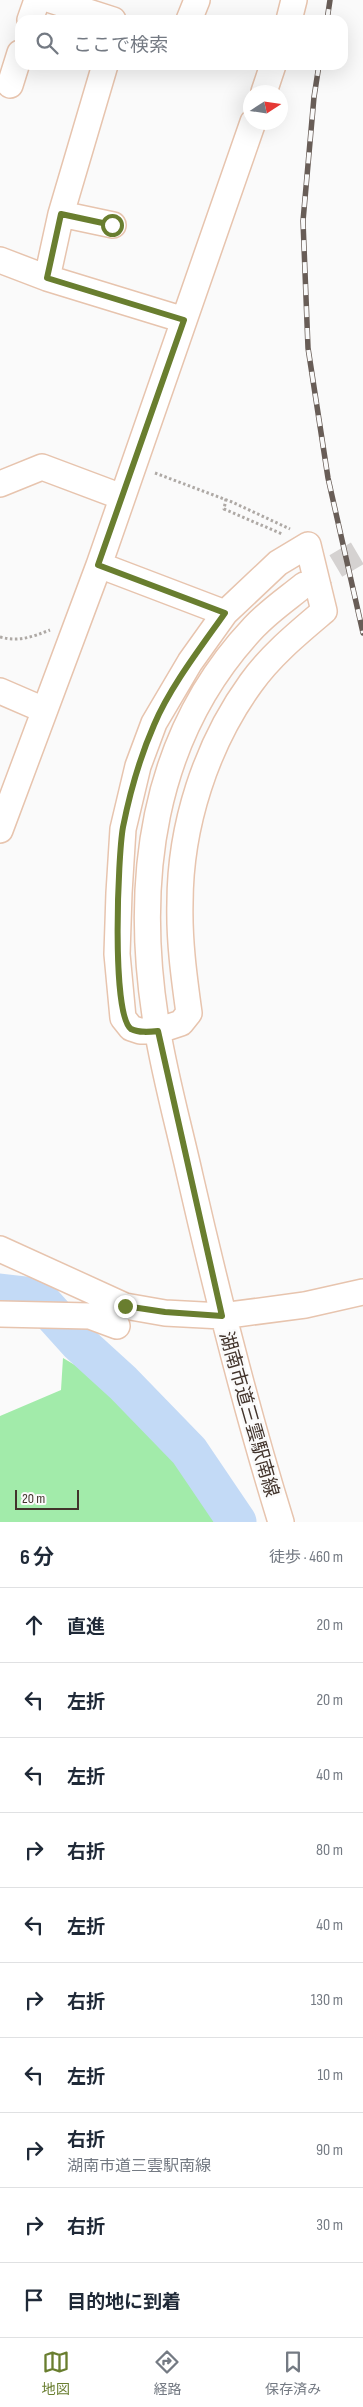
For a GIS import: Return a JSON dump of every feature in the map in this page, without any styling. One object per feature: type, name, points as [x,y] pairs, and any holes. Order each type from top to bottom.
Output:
[{"type":"street","points":[[32,15],[37,0]]},
{"type":"street","points":[[51,0],[98,15]]},
{"type":"street","points":[[191,15],[197,0]]},
{"type":"street","points":[[290,15],[294,0]]},
{"type":"street","points":[[10,85],[15,69]]},
{"type":"street","points":[[47,278],[61,214],[104,70]]},
{"type":"street","points":[[266,85],[271,70]]},
{"type":"street","points":[[0,830],[81,613],[250,130]]},
{"type":"street","points":[[61,214],[112,225]]},
{"type":"street","points":[[0,260],[47,278],[184,320]]},
{"type":"street","points":[[0,484],[42,467],[122,497]]},
{"type":"street","points":[[308,545],[324,611],[286,643],[252,682],[223,726],[203,774],[191,813],[182,866],[180,903],[182,961],[189,1013],[182,1023],[158,1031],[140,1032],[131,1028],[124,1018],[117,954],[123,828],[138,766],[154,723],[190,662],[225,613],[278,563],[308,545]]},
{"type":"street","points":[[98,565],[225,613]]},
{"type":"street","name":"湖南市道三雲駅南線","points":[[281,1522],[242,1393],[222,1316],[158,1031],[147,948],[149,864],[159,807],[174,754],[193,714],[220,669],[255,626],[304,584]]},
{"type":"street","points":[[0,692],[44,710]]},
{"type":"street","points":[[0,1249],[125,1306],[165,1312],[222,1316],[305,1305],[363,1292]]},
{"type":"street","points":[[0,1314],[90,1316],[117,1326]]},
{"type":"path","points":[[133,465],[226,499],[291,529]]},
{"type":"path","points":[[226,499],[224,509],[286,536]]},
{"type":"path","points":[[0,637],[14,640],[31,638],[81,613]]},
{"type":"green space","points":[[63,1358],[138,1403],[175,1432],[212,1475],[237,1522],[0,1522],[0,1416],[61,1390]]},
{"type":"waterway","points":[[0,1293],[35,1297],[41,1301],[78,1342],[123,1383],[189,1451],[237,1522]]},
{"type":"tunnel","points":[[304,585],[363,550]]},
{"type":"railway","points":[[328,15],[330,0]]},
{"type":"railway","points":[[318,70],[303,221],[308,348],[328,478],[363,633]]},
{"type":"route","points":[[112,225],[61,214],[47,278],[184,320],[98,565],[225,613],[190,662],[154,723],[138,766],[123,828],[117,954],[124,1018],[131,1028],[140,1032],[158,1031],[222,1316],[165,1312],[125,1306]]}]
